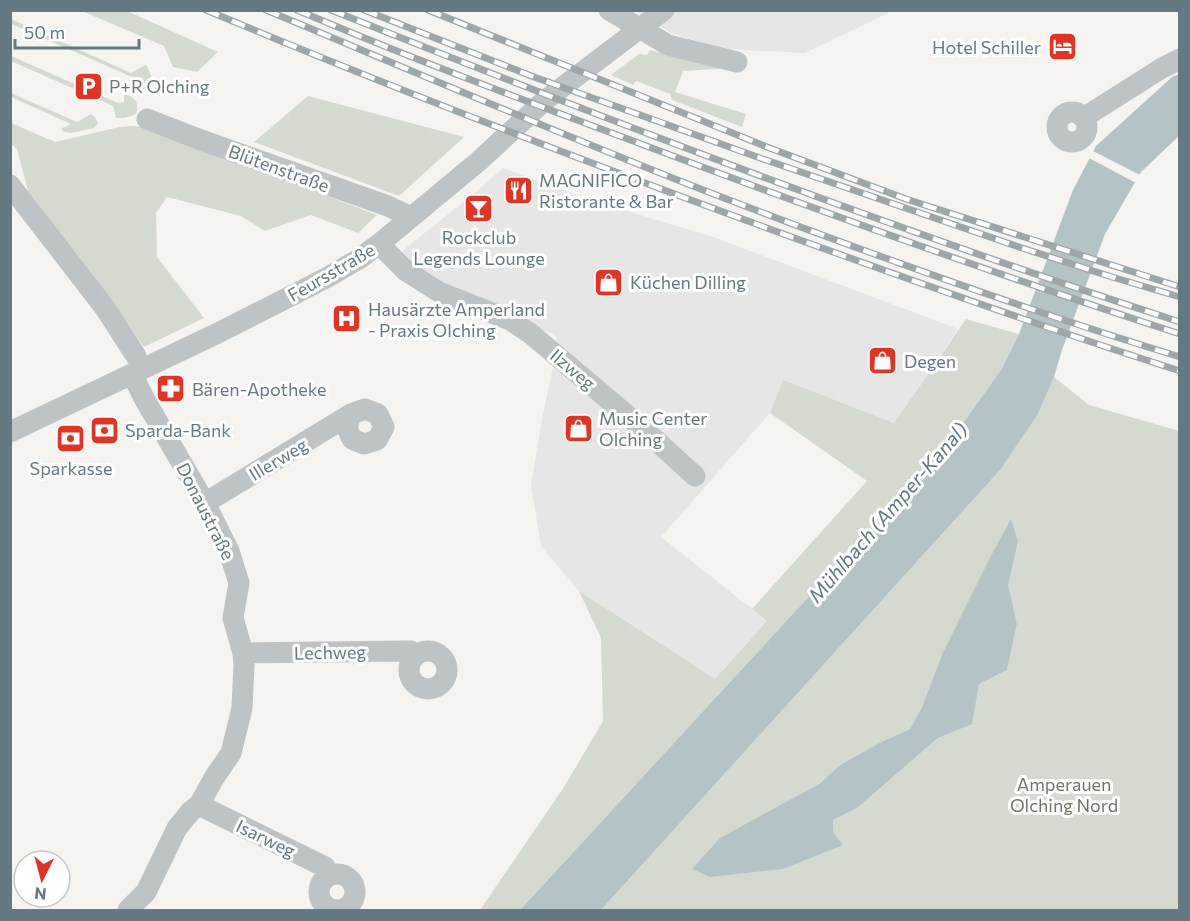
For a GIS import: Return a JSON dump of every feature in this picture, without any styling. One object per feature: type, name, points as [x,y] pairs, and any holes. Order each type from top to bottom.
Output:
[{"type":"street","points":[[609,10],[668,45],[737,62]]},
{"type":"street","name":"Feursstraße","points":[[10,432],[134,365],[326,278],[358,259],[479,161],[544,100],[664,10]]},
{"type":"street","points":[[1083,118],[1179,59]]},
{"type":"street","name":"Blütenstraße","points":[[147,119],[388,206],[411,217]]},
{"type":"street","points":[[10,185],[105,308],[134,365]]},
{"type":"street","name":"Ilzweg","points":[[379,244],[406,271],[439,292],[510,320],[531,334],[695,476]]},
{"type":"street","name":"Donaustraße","points":[[128,910],[146,892],[177,828],[199,805],[231,753],[242,708],[243,653],[233,618],[238,583],[229,550],[205,503],[145,400],[134,365]]},
{"type":"street","name":"Illerweg","points":[[205,503],[351,414]]},
{"type":"street","name":"Lechweg","points":[[243,653],[411,651],[416,655]]},
{"type":"street","name":"Isarweg","points":[[199,805],[325,867],[329,876]]},
{"type":"shaded area","points":[[635,11],[892,11],[805,53],[727,49],[708,45],[669,32]]},
{"type":"shaded area","points":[[503,168],[587,199],[710,236],[958,329],[894,423],[783,381],[770,413],[661,537],[767,621],[714,680],[579,591],[541,546],[531,485],[557,337],[499,308],[424,278],[406,264],[402,251]]},
{"type":"green space","points":[[82,11],[127,11],[218,52],[197,72],[173,67],[164,46]]},
{"type":"green space","points":[[11,19],[131,73],[145,65],[152,78],[149,87],[138,91],[134,89],[139,80],[11,24]]},
{"type":"green space","points":[[650,50],[732,68],[683,71],[675,92],[746,114],[742,127],[672,100],[670,94],[636,81],[633,85],[611,75],[639,54],[647,55]]},
{"type":"green space","points":[[11,56],[118,103],[124,102],[124,93],[136,101],[136,114],[116,118],[113,106],[11,61]]},
{"type":"green space","points":[[11,93],[77,122],[91,114],[98,123],[94,128],[71,133],[64,132],[61,129],[71,124],[11,97]]},
{"type":"green space","points":[[308,96],[464,137],[399,196],[254,142]]},
{"type":"green space","points":[[11,123],[55,142],[120,127],[150,128],[377,215],[358,233],[311,215],[265,231],[241,216],[167,197],[156,213],[157,257],[204,318],[144,347],[28,191],[17,149],[11,144]]},
{"type":"green space","points":[[966,319],[1019,334],[1001,370],[943,451],[520,910],[480,910],[564,787],[603,721],[601,638],[579,591],[715,679],[767,621],[752,609],[867,481],[770,413],[783,380],[894,423]]},
{"type":"green space","name":"Amperauen Olching Nord","points":[[1054,377],[1089,405],[1179,431],[1179,910],[601,910],[1001,469],[1038,414]],"holes":[[[1018,543],[1007,585],[1017,624],[1007,670],[979,684],[971,724],[938,738],[857,808],[832,820],[833,832],[842,845],[693,869],[720,839],[819,784],[840,765],[910,729],[922,707],[943,652],[993,553]]]},
{"type":"water","name":"Mühlbach (Amper-Kanal)","points":[[1179,74],[1179,136],[1141,172],[1105,234],[1054,377],[1038,414],[1001,469],[601,910],[520,910],[943,451],[1001,370],[1019,334],[1073,190],[1096,146],[1172,77]]},
{"type":"water","points":[[1011,519],[1018,542],[1008,585],[1017,624],[1007,670],[979,684],[972,724],[938,738],[857,808],[833,820],[833,832],[843,845],[783,869],[710,877],[692,869],[720,838],[819,784],[840,765],[910,729],[922,707],[943,652]]},
{"type":"pier","points":[[1091,150],[1142,176],[1138,184],[1087,157]]},
{"type":"railway","points":[[206,10],[400,89],[661,189],[952,294],[1180,371]]},
{"type":"railway","points":[[266,10],[590,145],[757,211],[998,298],[1180,357]]},
{"type":"railway","points":[[297,10],[468,79],[775,194],[976,266],[1180,334]]},
{"type":"railway","points":[[331,10],[542,93],[859,212],[1180,322]]},
{"type":"railway","points":[[364,10],[534,77],[763,159],[1019,247],[1180,297]]},
{"type":"railway","points":[[428,10],[767,147],[906,199],[1180,287]]},
{"type":"place","name":"Hotel Schiller","points":[[1062,47]]},
{"type":"place","name":"P+R Olching","points":[[88,86]]},
{"type":"place","name":"MAGNIFICO Ristorante & Bar","points":[[518,190]]},
{"type":"place","name":"Rockclub Legends Lounge","points":[[479,208]]},
{"type":"place","name":"Küchen Dilling","points":[[609,282]]},
{"type":"place","name":"Hausärzte Amperland - Praxis Olching","points":[[347,319]]},
{"type":"place","name":"Degen","points":[[883,361]]},
{"type":"place","name":"Bären-Apotheke","points":[[171,389]]},
{"type":"place","name":"Music Center Olching","points":[[578,428]]},
{"type":"place","name":"Sparda-Bank","points":[[104,430]]},
{"type":"place","name":"Sparkasse","points":[[71,439]]}]
